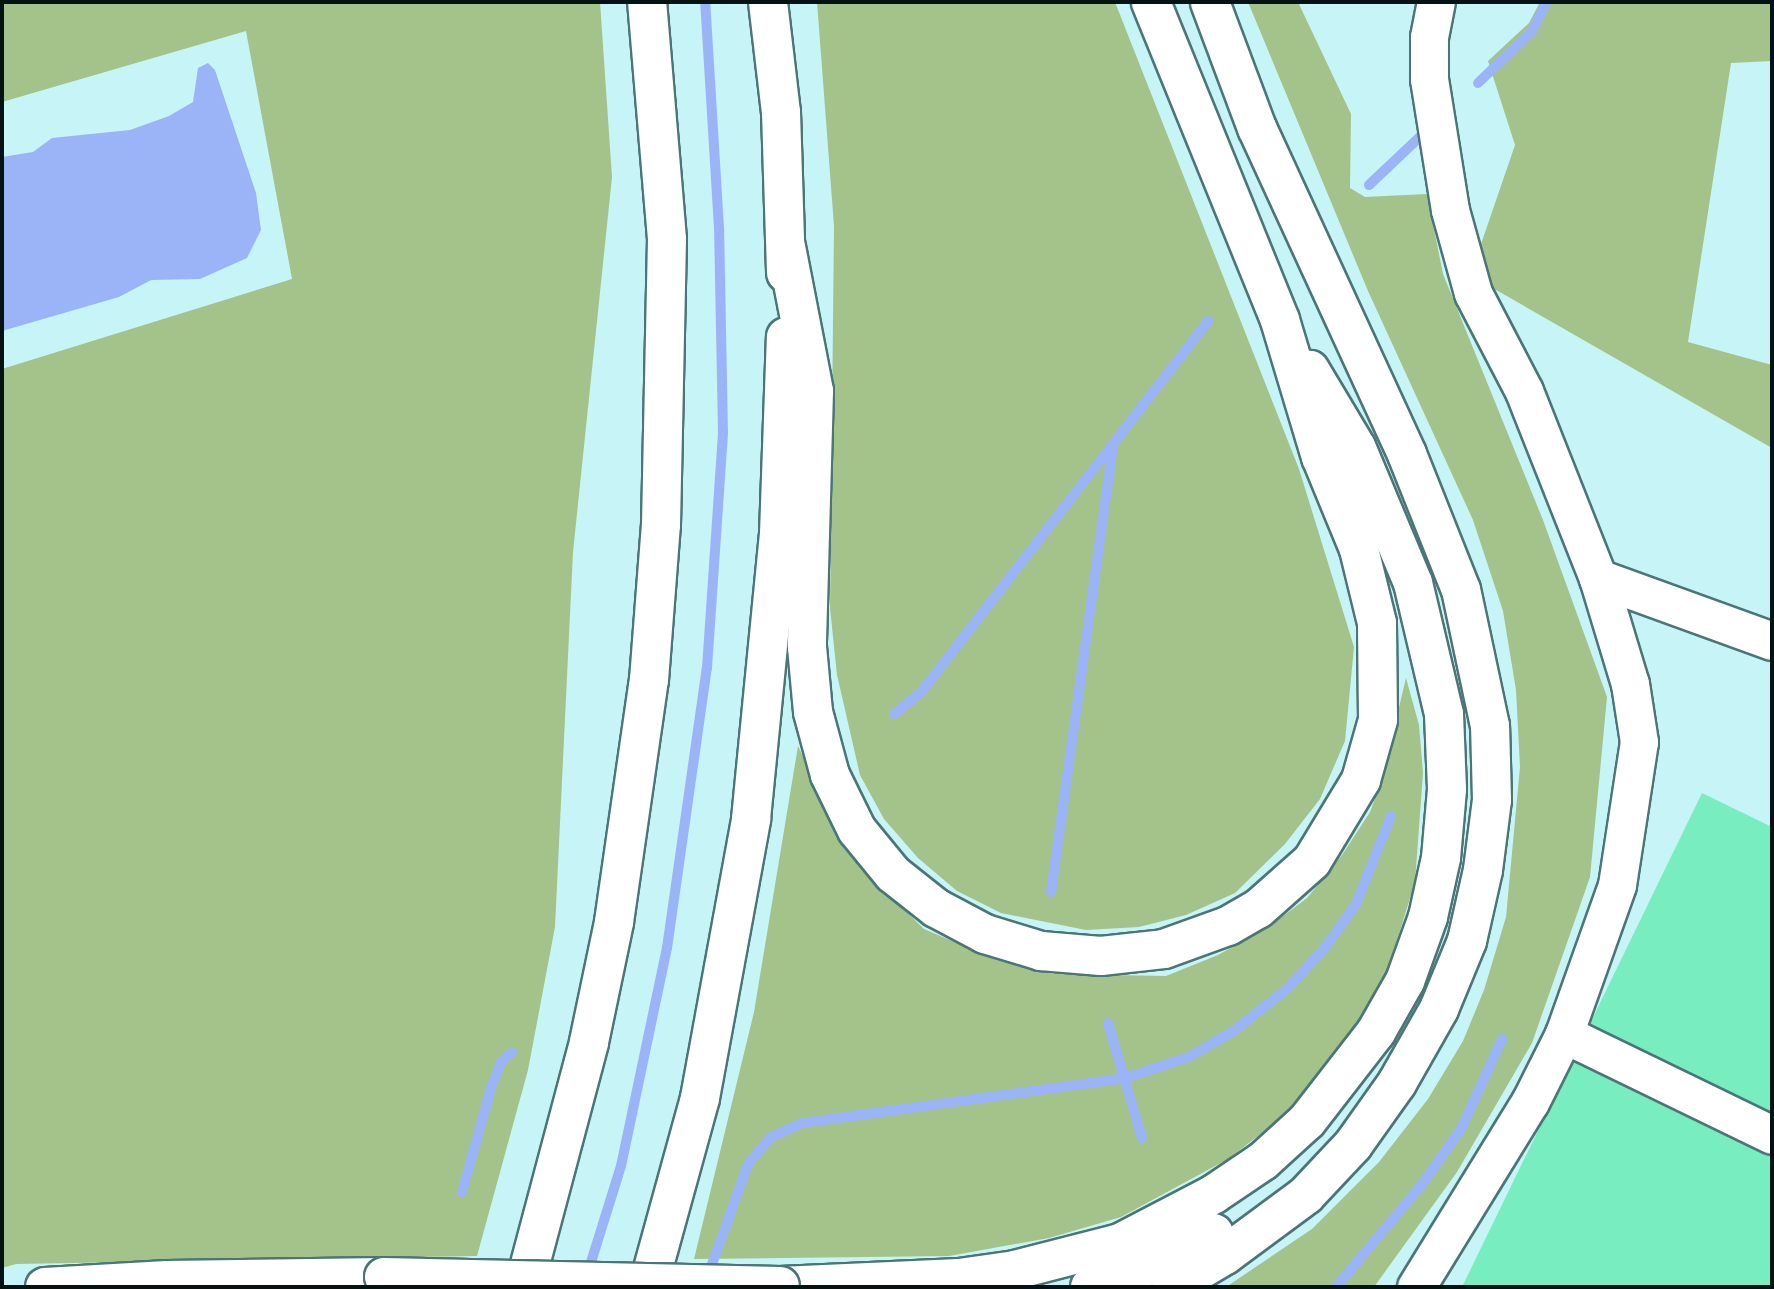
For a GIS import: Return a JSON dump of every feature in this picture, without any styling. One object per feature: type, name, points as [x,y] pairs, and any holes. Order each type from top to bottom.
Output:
[{"type":"highway","points":[[524,1287],[565,1141],[611,935],[649,680],[665,422],[667,239],[647,2]]},
{"type":"highway","points":[[648,1287],[700,1098],[751,819],[779,534],[786,395],[786,247],[781,112],[768,2]]},
{"type":"highway","points":[[786,247],[814,391],[807,647],[813,712],[830,775],[857,830],[915,893],[985,934],[1041,951],[1137,954],[1193,940],[1228,926],[1258,909],[1312,862],[1361,780],[1378,720],[1377,623],[1359,549],[1321,457],[1280,320],[1151,2]]},
{"type":"highway","points":[[1171,1287],[1225,1255],[1306,1195],[1353,1145],[1416,1053],[1467,941],[1483,870],[1492,800],[1490,726],[1461,590],[1436,523],[1256,128],[1210,2]]},
{"type":"highway","points":[[44,1287],[167,1280],[384,1277],[780,1286],[906,1283],[1014,1270],[1120,1243],[1154,1226],[1263,1161],[1307,1121],[1349,1071],[1405,981],[1428,916],[1441,858],[1447,789],[1444,714],[1413,583],[1356,447],[1280,320]]},
{"type":"highway","points":[[1090,1287],[1159,1262],[1249,1213],[1374,1112]]},
{"type":"lane","points":[[1416,1287],[1530,1102],[1564,1034],[1617,885],[1639,742],[1630,684],[1598,578],[1524,391],[1473,293],[1450,210],[1429,79],[1429,37],[1436,2]]},
{"type":"lane","points":[[1598,578],[1772,641]]},
{"type":"lane","points":[[1564,1034],[1772,1135]]},
{"type":"green space","points":[[2,2],[600,2],[612,177],[573,552],[555,927],[528,1070],[477,1256],[16,1264],[2,1268],[2,369],[292,279],[246,31],[2,102]]},
{"type":"green space","points":[[817,2],[1115,2],[1299,469],[1354,647],[1345,741],[1320,799],[1285,844],[1235,893],[1186,915],[1139,927],[1086,930],[1001,913],[957,891],[918,858],[884,819],[860,775],[837,675],[830,608],[834,226]]},
{"type":"green space","points":[[1248,2],[1298,2],[1351,114],[1350,188],[1365,197],[1427,194],[1443,274],[1543,520],[1607,697],[1590,877],[1532,1043],[1457,1172],[1374,1287],[1226,1287],[1312,1229],[1379,1162],[1428,1099],[1463,1041],[1484,990],[1506,917],[1520,767],[1516,690],[1503,611],[1473,520],[1368,291]]},
{"type":"green space","points":[[1540,2],[1772,2],[1772,61],[1731,63],[1688,342],[1772,365],[1772,448],[1491,287],[1480,247],[1515,145],[1488,61],[1529,23]]},
{"type":"green space","points":[[1406,678],[1419,725],[1423,773],[1415,882],[1381,992],[1308,1097],[1228,1159],[1121,1217],[1049,1238],[949,1256],[694,1259],[754,1012],[798,746],[852,858],[924,929],[994,959],[1054,974],[1166,976],[1218,955],[1270,926],[1307,898],[1342,855],[1370,812],[1381,783]]},
{"type":"water","points":[[208,63],[215,70],[256,193],[261,230],[247,258],[200,279],[151,280],[119,297],[2,331],[2,157],[33,152],[52,138],[130,130],[169,116],[193,102],[198,68]]},
{"type":"building","points":[[1702,793],[1772,827],[1772,1287],[1462,1287]]},
{"type":"waterway","points":[[587,1275],[621,1166],[667,948],[707,668],[723,433],[719,228],[705,2]]},
{"type":"waterway","points":[[1478,83],[1532,31],[1547,2]]},
{"type":"waterway","points":[[1369,185],[1423,134]]},
{"type":"waterway","points":[[894,714],[922,691],[1208,321]]},
{"type":"waterway","points":[[1051,892],[1113,444]]},
{"type":"waterway","points":[[707,1278],[748,1164],[771,1137],[802,1123],[1125,1078],[1189,1057],[1235,1030],[1289,987],[1327,945],[1356,904],[1391,816]]},
{"type":"waterway","points":[[1108,1023],[1142,1138]]},
{"type":"waterway","points":[[1336,1287],[1422,1184],[1461,1129],[1502,1039]]},
{"type":"waterway","points":[[462,1192],[491,1088],[501,1062],[512,1052]]}]
